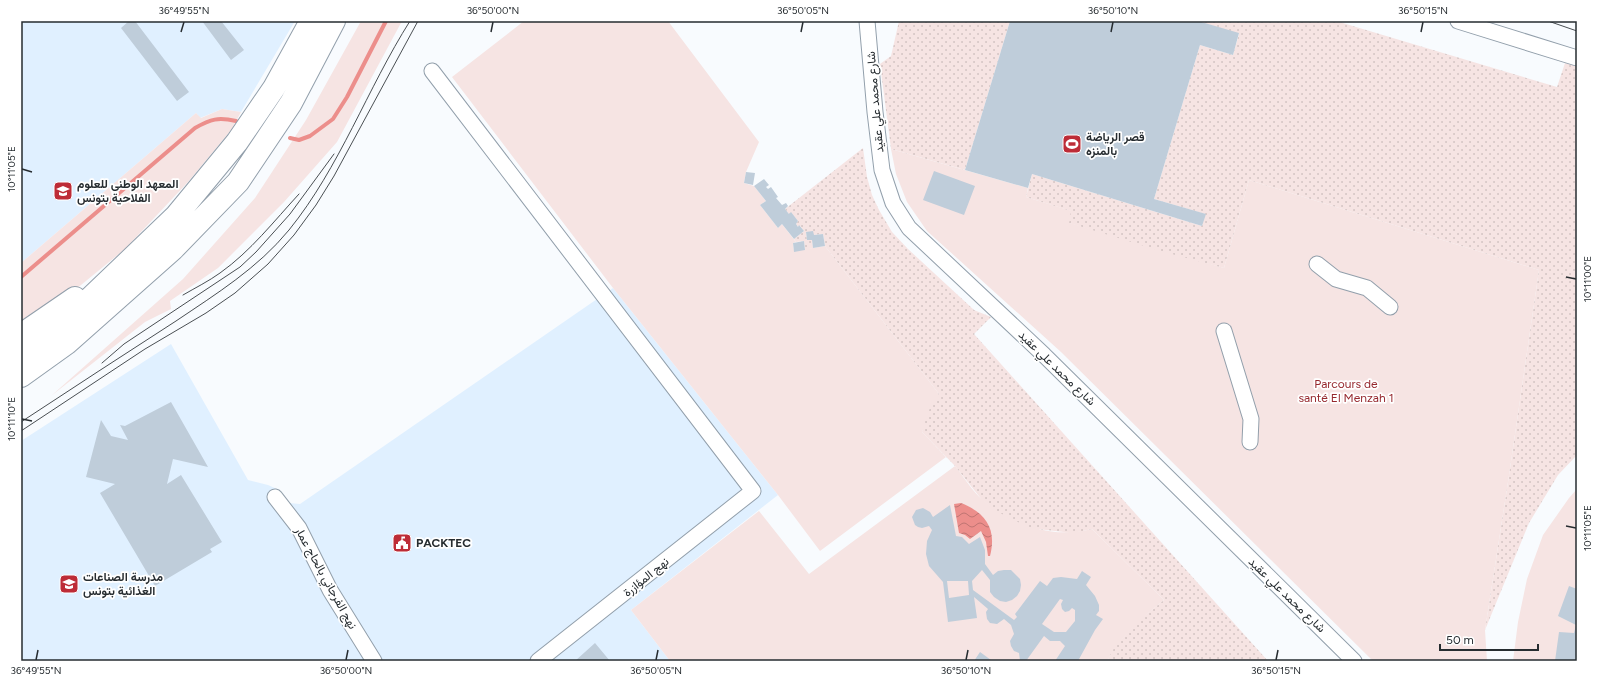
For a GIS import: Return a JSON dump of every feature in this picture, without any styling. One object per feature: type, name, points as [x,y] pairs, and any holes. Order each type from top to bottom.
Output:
[{"type":"highway","points":[[274,88],[286,57],[303,21]]},
{"type":"highway","points":[[21,376],[62,336],[176,216],[208,178],[237,142],[274,88],[311,21]]},
{"type":"highway","points":[[291,103],[334,21]]},
{"type":"highway","points":[[21,392],[81,348],[144,292],[194,241],[238,182],[291,103],[340,21]]},
{"type":"highway","points":[[21,335],[82,294],[146,238],[208,178]]},
{"type":"highway","points":[[21,354],[62,336],[173,249],[238,182]]},
{"type":"street","name":"شارع محمد علي عقيد","points":[[867,21],[882,170],[893,203],[904,222],[918,238],[1044,355],[1354,661]]},
{"type":"street","points":[[1458,21],[1577,58]]},
{"type":"street","name":"نهج المؤازرة","points":[[432,71],[753,491],[538,661]]},
{"type":"street","points":[[1317,264],[1336,279],[1367,288],[1390,307]]},
{"type":"street","points":[[1224,331],[1251,420],[1250,442]]},
{"type":"street","name":"نهج الفرجاني بالحاج عمار","points":[[275,497],[299,528],[330,590],[374,661]]},
{"type":"shaded area","name":"المعهد الوطني للعلوم الفلاحية بتونس","points":[[21,21],[295,21],[241,112],[222,109],[200,118],[196,113],[21,263]]},
{"type":"shaded area","points":[[613,288],[778,495],[631,610],[670,661],[21,661],[21,441],[171,344],[248,480],[268,485],[279,490],[289,503],[300,504]]},
{"type":"green space","points":[[361,21],[402,21],[337,142],[284,202],[218,268],[170,301],[171,309],[145,322],[51,396],[183,279],[255,198],[306,120]]},
{"type":"green space","points":[[524,21],[668,21],[759,142],[746,172],[744,183],[754,186],[766,201],[760,205],[778,228],[782,224],[796,242],[793,243],[794,251],[825,246],[939,394],[922,432],[946,457],[820,551],[778,495],[613,288],[452,77]]},
{"type":"green space","points":[[899,21],[1010,21],[965,170],[891,149],[880,64],[891,56]]},
{"type":"green space","points":[[1198,21],[1336,21],[1557,87],[1565,63],[1577,66],[1577,455],[1558,475],[1529,523],[1485,630],[1539,270],[1249,180],[1224,268],[1164,252],[1069,223],[1071,211],[1026,197],[1032,174],[1202,226],[1205,214],[1154,199],[1200,45],[1233,55],[1239,34]]},
{"type":"green space","points":[[222,109],[241,112],[232,129],[188,182],[125,249],[70,294],[21,326],[21,263],[196,113],[201,118]]},
{"type":"green space","points":[[863,148],[867,177],[872,195],[892,232],[908,249],[974,310],[991,317],[974,334],[1268,661],[1107,661],[1114,648],[1137,622],[1164,600],[1092,529],[1073,533],[1037,529],[1028,527],[998,512],[982,500],[955,466],[922,432],[930,407],[939,394],[825,246],[823,234],[814,235],[806,232],[807,240],[812,240],[813,248],[805,250],[804,241],[796,242],[794,239],[804,231],[796,224],[798,221],[785,209]]},
{"type":"green space","name":"Parcours de santé El Menzah 1","points":[[891,149],[1028,188],[1026,197],[1072,211],[1070,223],[1224,268],[1249,180],[1539,270],[1485,630],[1487,661],[1373,661],[1061,352],[927,231],[907,202],[896,174]]},
{"type":"green space","points":[[955,466],[979,496],[990,505],[1021,523],[1054,532],[1092,529],[1164,600],[1125,635],[1107,661],[670,661],[631,610],[759,511],[809,574]]},
{"type":"green space","points":[[1577,489],[1577,661],[1513,661],[1518,622],[1527,579],[1543,535]]},
{"type":"water","points":[[961,503],[977,512],[988,523],[992,538],[990,556],[988,556],[986,542],[981,531],[970,539],[959,533],[954,504]]},
{"type":"building","points":[[129,21],[135,21],[189,92],[177,101],[121,28]]},
{"type":"building","points":[[202,21],[221,21],[244,50],[231,60]]},
{"type":"building","name":"قصر الرياضة بالمنزه","points":[[1010,21],[1198,21],[1239,33],[1233,55],[1200,45],[1154,199],[1206,214],[1202,226],[1032,174],[1028,188],[965,170]]},
{"type":"building","points":[[934,171],[975,186],[964,215],[923,200]]},
{"type":"building","points":[[746,172],[755,173],[753,185],[744,183]]},
{"type":"building","points":[[764,179],[769,185],[766,187],[768,189],[771,187],[778,197],[776,198],[782,205],[786,203],[788,206],[785,209],[789,214],[791,212],[798,221],[796,224],[798,227],[799,225],[804,231],[794,239],[782,224],[778,228],[760,205],[766,201],[754,186]]},
{"type":"building","points":[[813,231],[814,235],[823,234],[825,246],[813,248],[812,240],[807,240],[806,232]]},
{"type":"building","points":[[804,241],[805,250],[794,252],[793,243]]},
{"type":"building","points":[[171,402],[208,467],[173,459],[167,484],[181,475],[222,542],[210,549],[212,552],[155,586],[100,493],[115,484],[86,477],[101,420],[111,436],[128,440],[120,425],[125,426]]},
{"type":"building","points":[[950,505],[956,536],[962,537],[969,544],[980,537],[985,550],[985,564],[993,575],[998,571],[1011,570],[1020,579],[1020,591],[1017,596],[1006,602],[1000,601],[990,592],[990,580],[982,570],[972,581],[973,590],[1014,620],[1017,617],[1015,614],[1040,581],[1047,586],[1053,578],[1061,577],[1077,579],[1082,571],[1091,577],[1086,585],[1095,596],[1099,605],[1099,611],[1096,615],[1103,619],[1095,630],[1078,661],[1055,661],[1065,646],[1060,641],[1050,641],[1044,636],[1026,661],[1020,661],[1019,653],[1014,651],[1011,646],[1010,641],[1014,634],[1011,625],[1004,619],[997,624],[990,623],[987,619],[986,612],[988,609],[974,597],[977,618],[948,622],[943,582],[929,566],[926,554],[927,541],[932,530],[929,526],[922,528],[918,527],[915,525],[912,517],[916,510],[923,508],[930,512],[933,517]],"holes":[[[947,581],[968,581],[969,595],[949,598]],[[1060,599],[1063,600],[1061,604],[1062,609],[1065,612],[1072,608],[1075,610],[1075,621],[1066,632],[1054,632],[1042,624]]]},
{"type":"building","points":[[1569,586],[1577,589],[1577,661],[1555,661],[1559,632],[1574,633],[1576,625],[1558,616]]},
{"type":"building","points":[[595,643],[610,661],[575,661]]},
{"type":"building","points":[[980,652],[991,660],[974,661]]},
{"type":"waterway","points":[[290,138],[299,140],[310,136],[333,119],[347,97],[386,21]]},
{"type":"waterway","points":[[21,277],[195,128],[219,119],[236,121]]},
{"type":"tram line","points":[[21,422],[236,280],[277,244],[307,206],[323,180],[380,73],[410,21]]},
{"type":"tram line","points":[[21,431],[145,349],[206,313],[235,293],[268,264],[294,235],[316,205],[334,176],[418,21]]},
{"type":"tram line","points":[[1548,21],[1577,31]]},
{"type":"tram line","points":[[1573,21],[1577,22]]},
{"type":"tram line","points":[[102,363],[124,344],[240,267],[256,252],[290,214],[334,154]]},
{"type":"tram line","points":[[183,295],[216,276],[242,255],[299,194]]},
{"type":"place","name":"قصر الرياضة بالمنزه","points":[[1072,144]]},
{"type":"place","name":"المعهد الوطني للعلوم الفلاحية بتونس","points":[[63,191]]},
{"type":"place","name":"PACKTEC","points":[[402,543]]},
{"type":"place","name":"مدرسة الصناعات الغذائية بتونس","points":[[69,584]]}]
